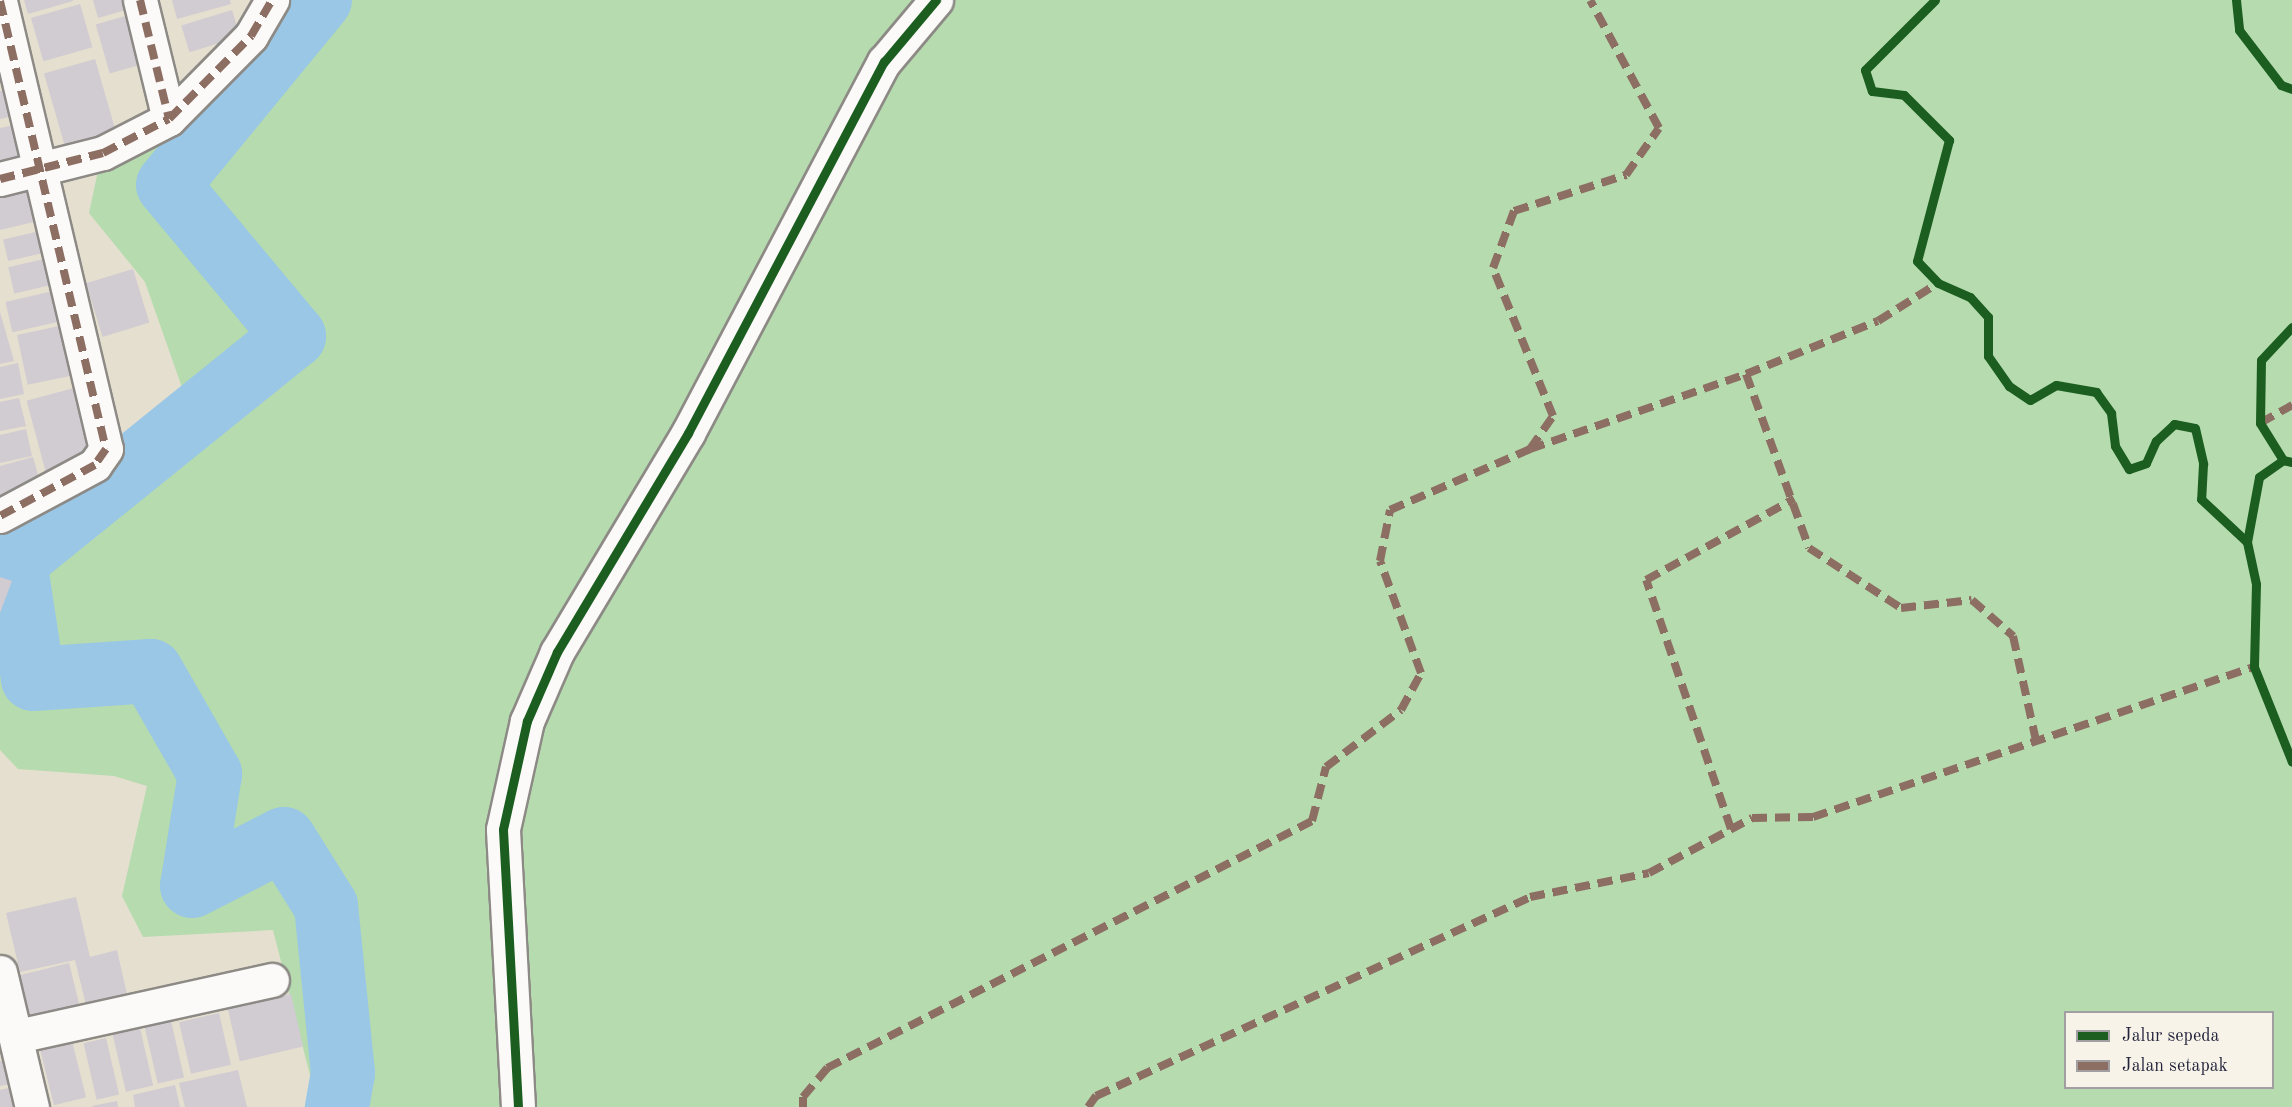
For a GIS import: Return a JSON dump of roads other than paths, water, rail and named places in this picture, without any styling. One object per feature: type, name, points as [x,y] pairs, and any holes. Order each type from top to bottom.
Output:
[{"type":"street","points":[[140,0],[169,119]]},
{"type":"street","points":[[0,179],[38,172],[103,153],[169,119],[250,36],[272,0]]},
{"type":"street","points":[[518,1107],[503,829],[526,721],[558,652],[688,434],[884,62],[936,0]]},
{"type":"street","points":[[0,1],[38,172],[106,449],[95,465],[0,516]]},
{"type":"street","points":[[0,972],[32,1107]]},
{"type":"street","points":[[17,1036],[272,980]]},
{"type":"waterway","points":[[320,0],[168,185],[294,336],[15,561],[33,679],[151,671],[210,774],[192,886],[284,839],[326,906],[343,1073],[337,1107]]}]
